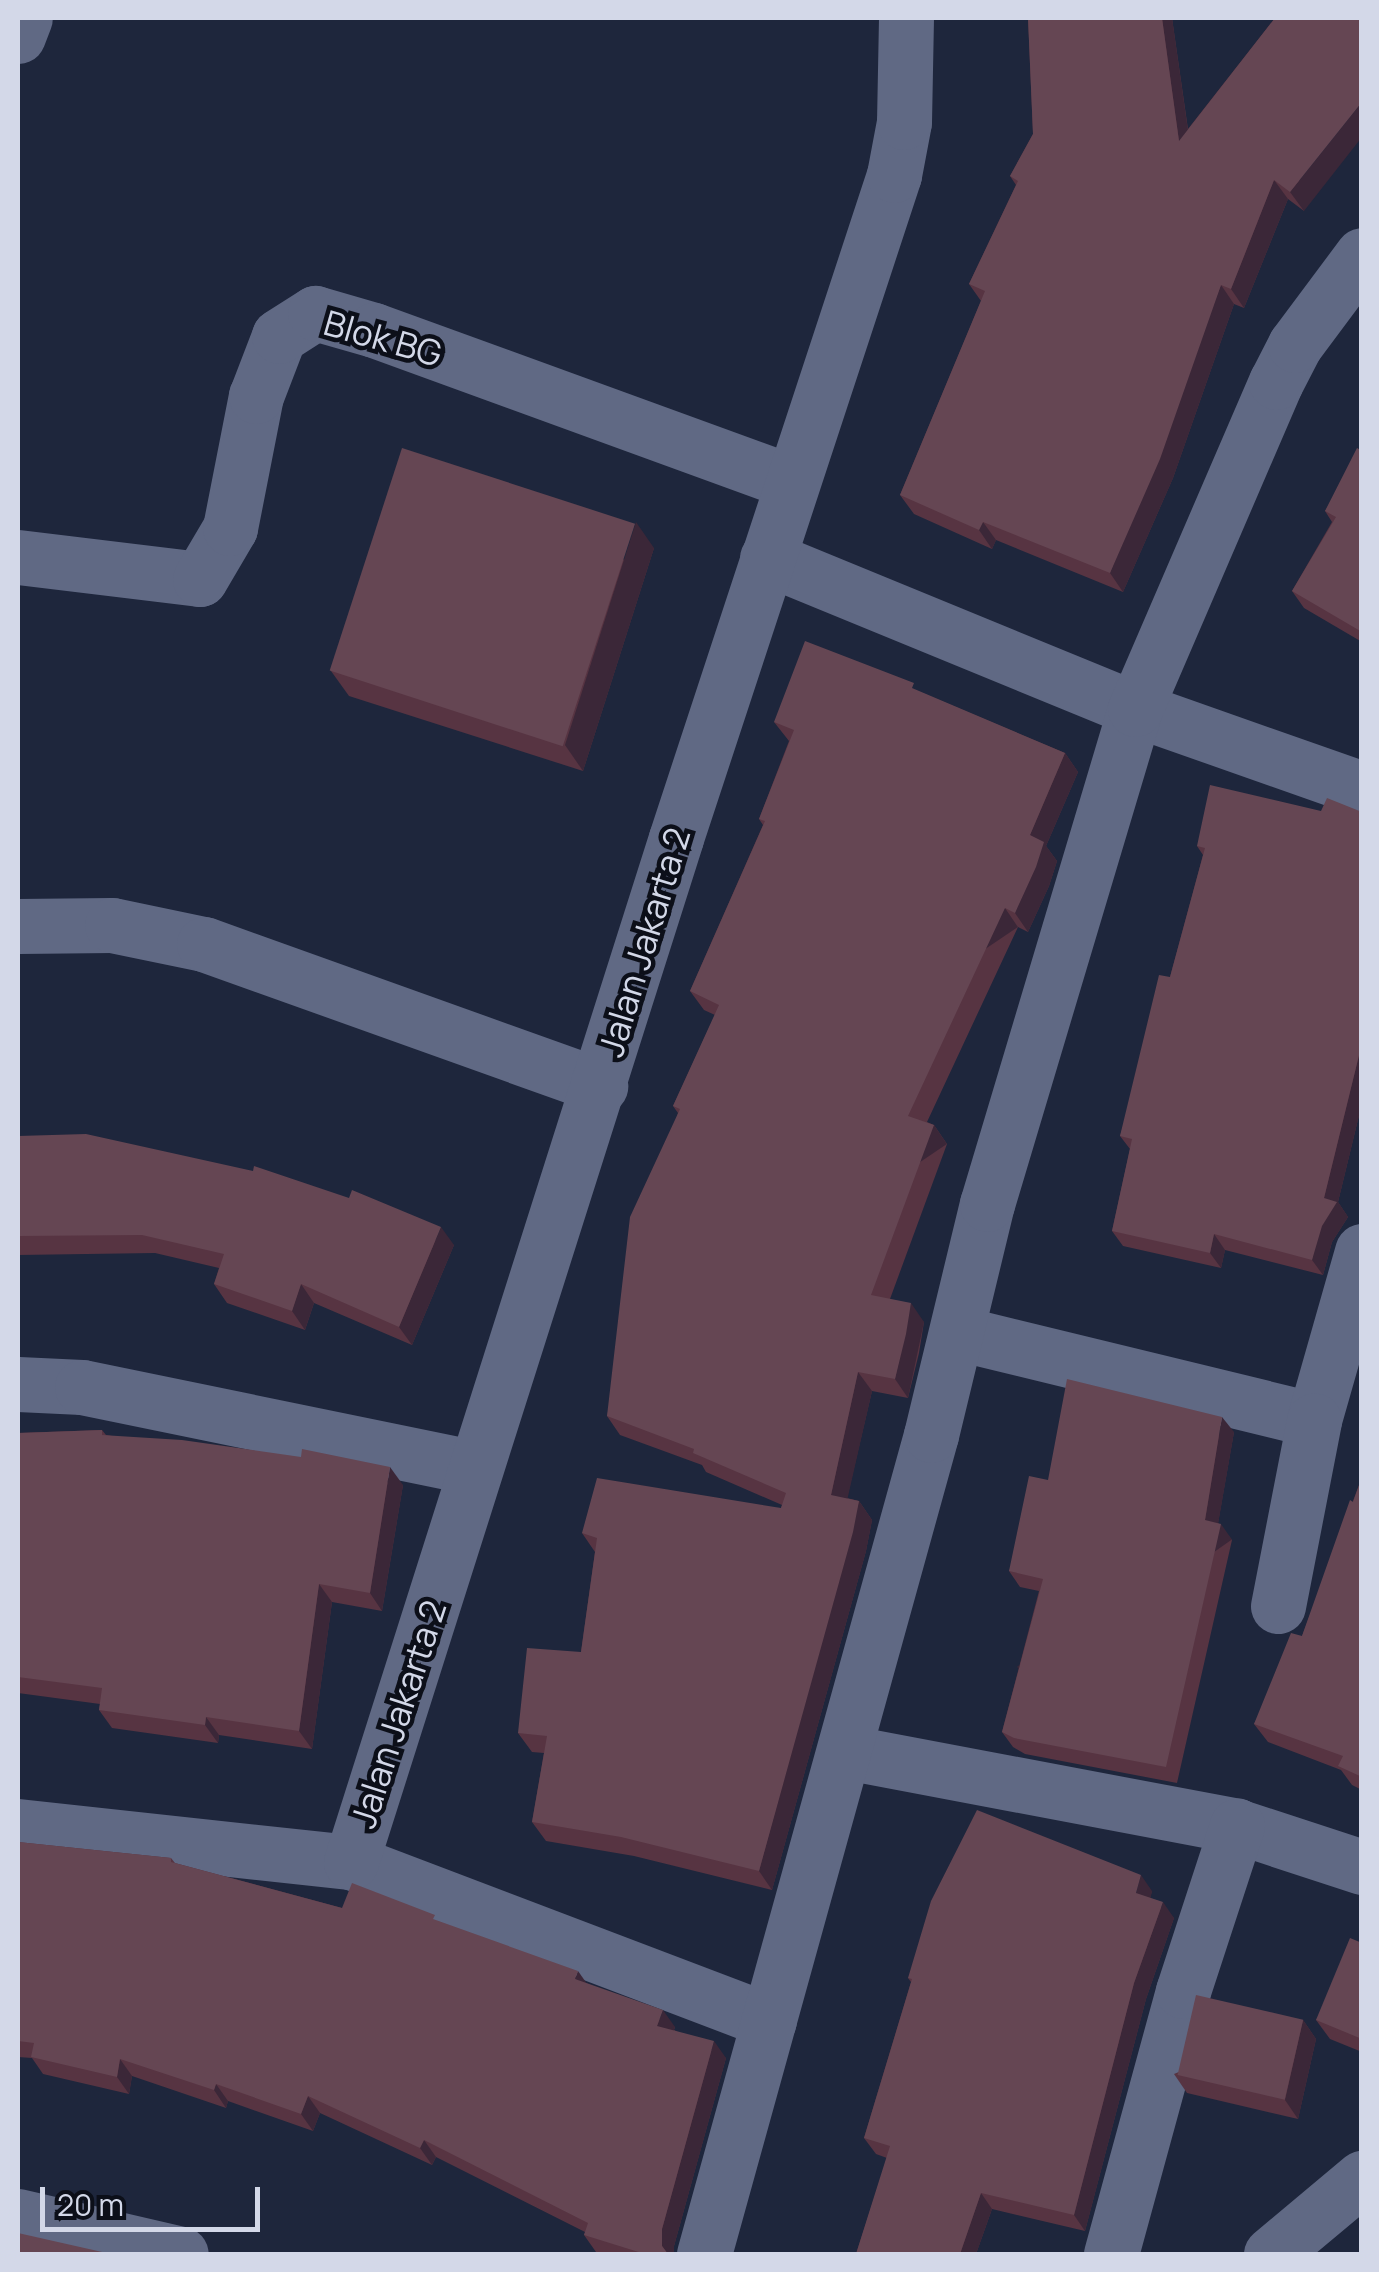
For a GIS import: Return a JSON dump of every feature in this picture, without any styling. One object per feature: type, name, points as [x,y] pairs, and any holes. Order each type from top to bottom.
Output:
[{"type":"street","points":[[18,36],[25,18]]},
{"type":"street","name":"Jalan Jakarta 2","points":[[351,1862],[766,558],[894,175],[904,122],[906,18]]},
{"type":"street","points":[[704,2254],[833,1783],[846,1752],[958,1333],[988,1204],[1136,709],[1276,382],[1295,346],[1362,255]]},
{"type":"street","name":"Blok BG","points":[[18,557],[200,579],[230,528],[256,396],[279,336],[315,313],[374,330],[792,482]]},
{"type":"street","points":[[766,558],[1136,709],[1362,789]]},
{"type":"street","points":[[18,926],[112,925],[204,944],[600,1086]]},
{"type":"street","points":[[1278,1606],[1314,1420],[1362,1252]]},
{"type":"street","points":[[958,1333],[1314,1420]]},
{"type":"street","points":[[18,1384],[82,1386],[476,1468]]},
{"type":"street","points":[[846,1752],[1237,1826],[1362,1868]]},
{"type":"street","points":[[18,1826],[351,1862],[768,2021]]},
{"type":"street","points":[[1112,2254],[1183,1991],[1237,1826]]},
{"type":"street","points":[[1271,2254],[1362,2178]]},
{"type":"street","points":[[18,2216],[181,2254]]},
{"type":"building","points":[[1028,18],[1162,18],[1179,141],[1275,18],[1362,18],[1362,102],[1290,192],[1274,180],[1231,289],[1221,285],[1160,459],[1110,573],[983,522],[979,530],[900,495],[985,291],[969,284],[1018,181],[1010,176],[1033,134]]},
{"type":"building","points":[[402,448],[635,524],[563,746],[330,671]]},
{"type":"building","points":[[1357,448],[1362,451],[1362,632],[1292,591],[1336,517],[1325,511]]},
{"type":"building","points":[[805,641],[914,683],[912,688],[1065,753],[1030,835],[1044,842],[1036,867],[1015,913],[1005,908],[908,1116],[934,1125],[871,1295],[911,1303],[906,1334],[895,1379],[858,1372],[831,1495],[859,1501],[853,1532],[759,1871],[621,1837],[532,1822],[547,1736],[518,1733],[527,1648],[581,1652],[597,1538],[582,1533],[597,1478],[781,1508],[786,1493],[693,1453],[694,1449],[607,1416],[630,1217],[680,1109],[673,1106],[719,1005],[690,991],[765,821],[759,819],[794,730],[774,722]]},
{"type":"building","points":[[1210,785],[1321,811],[1327,798],[1362,812],[1362,1043],[1324,1198],[1337,1202],[1322,1226],[1312,1260],[1214,1234],[1210,1253],[1112,1231],[1132,1139],[1120,1136],[1159,975],[1170,977],[1205,848],[1197,846]]},
{"type":"building","points":[[86,1134],[253,1171],[254,1166],[349,1198],[352,1190],[441,1227],[399,1327],[301,1284],[292,1311],[214,1284],[224,1254],[142,1235],[18,1236],[18,1136]]},
{"type":"building","points":[[1067,1379],[1222,1417],[1205,1520],[1221,1524],[1166,1767],[1014,1738],[1002,1732],[1043,1579],[1009,1571],[1029,1476],[1048,1480]]},
{"type":"building","points":[[102,1430],[102,1435],[182,1440],[301,1457],[302,1449],[390,1467],[370,1593],[319,1584],[299,1731],[206,1717],[205,1725],[99,1710],[102,1688],[18,1677],[18,1433]]},
{"type":"building","points":[[1362,1477],[1362,1777],[1338,1766],[1343,1756],[1254,1724],[1291,1633],[1302,1636],[1350,1500],[1353,1502]]},
{"type":"building","points":[[977,1810],[1141,1875],[1136,1893],[1163,1902],[1134,1983],[1074,2215],[981,2193],[960,2254],[856,2254],[890,2146],[864,2138],[931,1901]]},
{"type":"building","points":[[18,1842],[171,1858],[171,1862],[342,1908],[352,1883],[435,1915],[433,1919],[578,1971],[575,1979],[663,2010],[657,2026],[714,2041],[662,2229],[662,2246],[668,2254],[645,2254],[584,2235],[588,2223],[424,2140],[420,2148],[308,2096],[301,2114],[216,2084],[214,2090],[120,2059],[117,2077],[31,2057],[34,2043],[18,2041]]},
{"type":"building","points":[[1350,1938],[1362,1943],[1362,2039],[1316,2020]]},
{"type":"building","points":[[1196,1995],[1303,2020],[1285,2100],[1178,2075]]},
{"type":"building","points":[[18,2233],[111,2254],[18,2254]]}]
